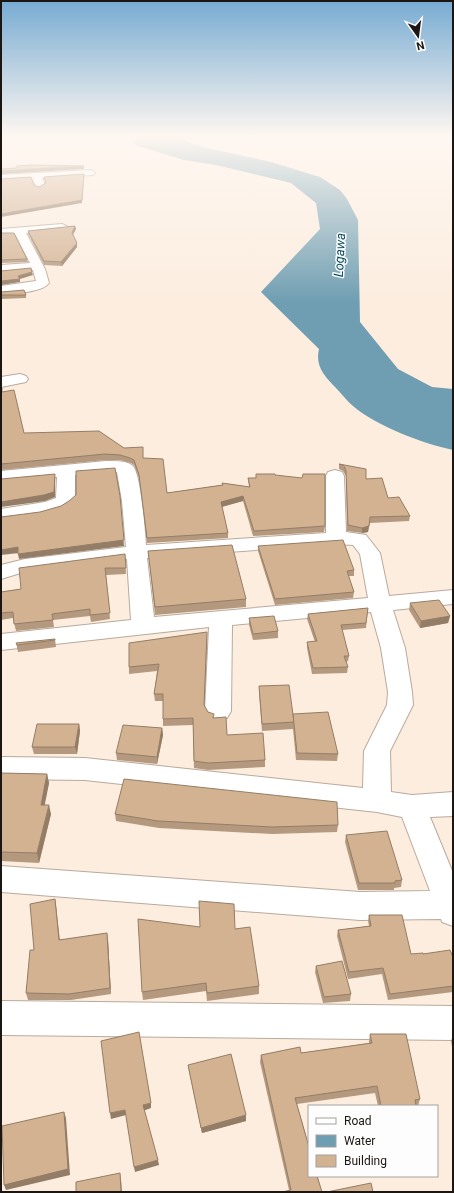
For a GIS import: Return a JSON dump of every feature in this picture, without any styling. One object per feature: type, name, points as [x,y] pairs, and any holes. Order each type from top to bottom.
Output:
[{"type":"street","points":[[1,232],[62,227]]},
{"type":"street","points":[[1,290],[41,285],[43,283],[42,274],[25,246],[19,231]]},
{"type":"street","points":[[1,269],[37,266]]},
{"type":"street","points":[[1,382],[20,380]]},
{"type":"street","points":[[1,477],[106,466],[122,467],[126,470],[132,501],[143,626]]},
{"type":"street","points":[[1,515],[63,502],[65,500],[66,470]]},
{"type":"street","points":[[335,476],[337,520],[336,538]]},
{"type":"street","points":[[1,572],[25,566],[137,552],[336,538],[359,540],[370,553],[380,604],[393,648],[400,692],[400,704],[377,751],[377,801]]},
{"type":"street","points":[[1,642],[221,618],[453,597]]},
{"type":"street","points":[[218,711],[221,618]]},
{"type":"street","points":[[1,768],[85,769],[412,806],[453,804]]},
{"type":"street","points":[[1,879],[360,906],[452,908],[412,806]]},
{"type":"street","points":[[1,1018],[453,1023]]},
{"type":"water","name":"Logawa","points":[[301,191],[341,191],[347,199],[358,220],[360,322],[398,369],[432,387],[453,389],[453,450],[414,439],[375,421],[353,406],[328,379],[319,366],[319,349],[261,292],[320,229],[316,203]]},
{"type":"building","points":[[1,191],[83,191],[82,200],[1,214]]},
{"type":"building","points":[[75,226],[72,233],[77,243],[61,262],[44,261],[28,231]]},
{"type":"building","points":[[1,233],[14,233],[27,259],[1,260]]},
{"type":"building","points":[[31,268],[32,272],[18,276],[20,279],[1,281],[1,271]]},
{"type":"building","points":[[24,290],[26,295],[1,295],[1,292]]},
{"type":"building","points":[[1,388],[2,392],[14,390],[24,433],[99,431],[124,448],[143,447],[143,458],[163,459],[167,493],[223,485],[222,483],[250,487],[248,478],[256,478],[256,474],[275,474],[302,478],[303,474],[325,474],[325,526],[254,531],[243,496],[221,502],[228,533],[147,538],[139,475],[134,460],[120,455],[105,454],[1,464]]},
{"type":"building","points":[[339,464],[366,469],[366,479],[382,478],[388,498],[399,497],[410,516],[370,517],[369,526],[362,528],[348,525],[346,471],[344,466]]},
{"type":"building","points":[[115,468],[120,496],[124,540],[18,554],[18,547],[1,550],[1,517],[40,512],[61,506],[76,495],[76,471]]},
{"type":"building","points":[[55,474],[54,492],[1,502],[1,479]]},
{"type":"building","points":[[343,540],[354,570],[347,571],[354,592],[275,599],[258,546]]},
{"type":"building","points":[[232,545],[246,599],[155,607],[148,551]]},
{"type":"building","points":[[125,554],[126,568],[105,568],[110,613],[90,615],[90,609],[52,614],[53,620],[14,624],[13,612],[1,613],[1,592],[21,589],[19,568]]},
{"type":"building","points":[[439,600],[450,616],[421,621],[410,603]]},
{"type":"building","points":[[368,608],[366,623],[341,625],[349,656],[344,656],[348,667],[313,668],[307,642],[317,641],[308,614]]},
{"type":"building","points":[[274,616],[278,631],[253,634],[249,618]]},
{"type":"building","points":[[207,632],[204,705],[208,712],[214,714],[213,718],[226,717],[227,735],[263,733],[265,760],[208,763],[194,761],[193,718],[163,719],[163,694],[154,694],[159,664],[129,667],[129,643]]},
{"type":"building","points":[[55,639],[17,645],[16,643]]},
{"type":"building","points":[[289,685],[294,722],[262,724],[259,686]]},
{"type":"building","points":[[328,712],[338,754],[297,753],[293,714]]},
{"type":"building","points":[[37,724],[79,724],[75,747],[32,747]]},
{"type":"building","points":[[123,725],[162,728],[157,757],[116,753]]},
{"type":"building","points":[[1,773],[47,774],[41,805],[49,805],[37,853],[1,852]]},
{"type":"building","points":[[124,779],[337,802],[338,825],[272,827],[158,821],[115,814]]},
{"type":"building","points":[[387,831],[402,880],[395,881],[395,883],[359,883],[346,835]]},
{"type":"building","points":[[55,899],[59,940],[107,933],[110,988],[69,994],[26,993],[30,950],[34,950],[30,904]]},
{"type":"building","points":[[199,901],[234,904],[235,929],[250,927],[259,986],[207,993],[206,983],[142,992],[138,919],[200,927]]},
{"type":"building","points":[[369,915],[402,915],[411,954],[423,954],[450,950],[453,957],[453,986],[390,994],[383,968],[349,972],[338,930],[371,926]]},
{"type":"building","points":[[342,961],[351,994],[324,997],[316,966]]},
{"type":"building","points":[[139,1032],[151,1103],[143,1105],[158,1160],[134,1167],[125,1110],[110,1113],[101,1041]]},
{"type":"building","points":[[370,1034],[406,1034],[420,1099],[415,1100],[416,1105],[381,1105],[377,1086],[295,1098],[308,1144],[308,1177],[317,1177],[322,1192],[282,1192],[291,1190],[261,1055],[300,1047],[301,1053],[372,1043]]},
{"type":"building","points":[[231,1054],[246,1115],[201,1128],[188,1065]]},
{"type":"building","points":[[64,1112],[68,1169],[4,1185],[2,1126]]},
{"type":"building","points":[[120,1173],[121,1192],[76,1192],[76,1182]]},
{"type":"building","points":[[371,1183],[373,1192],[327,1192]]}]
